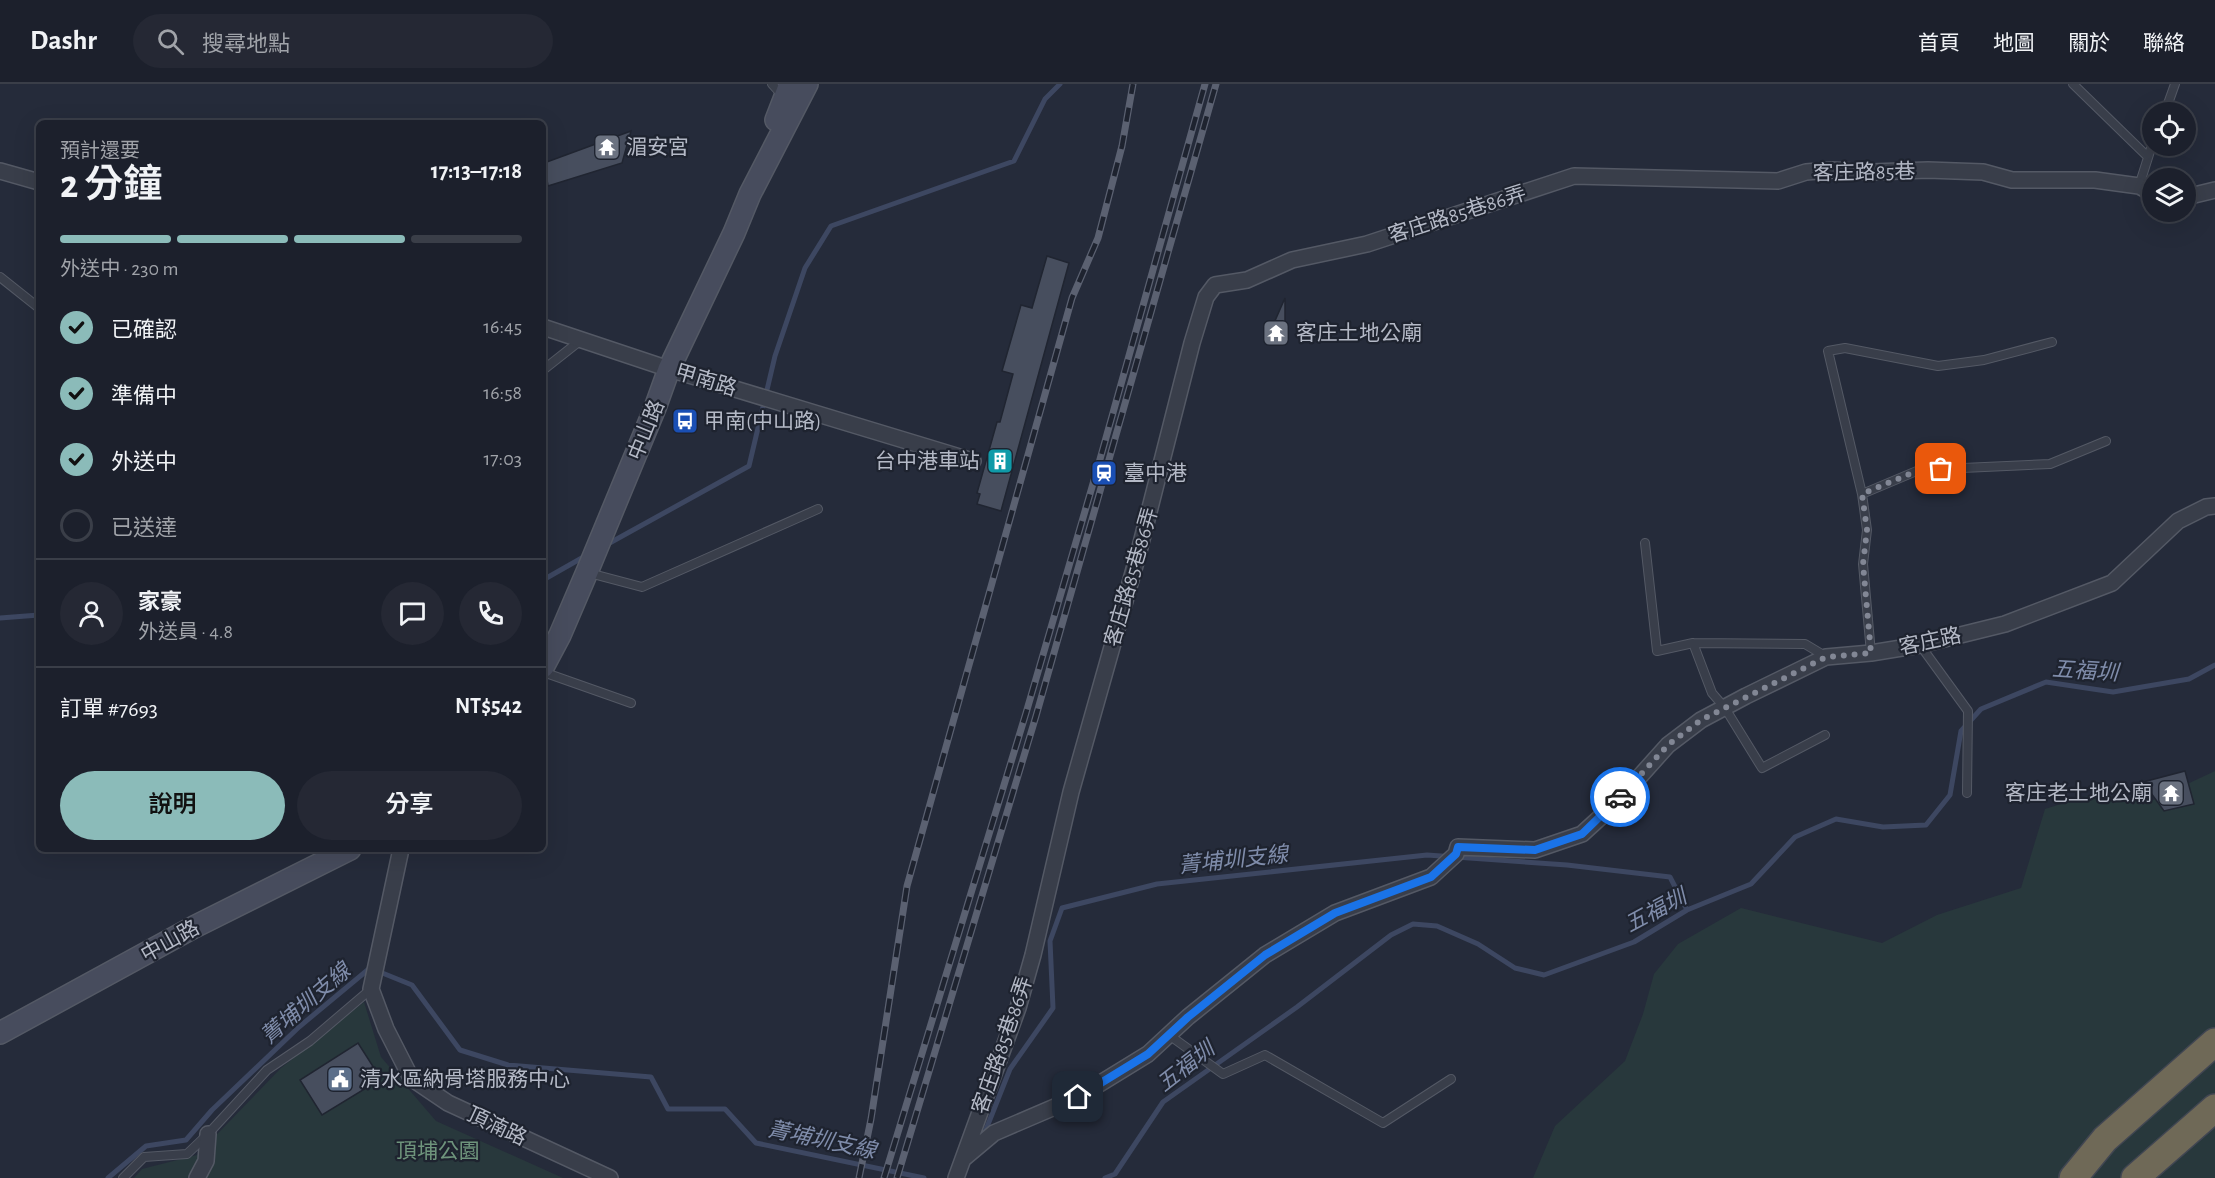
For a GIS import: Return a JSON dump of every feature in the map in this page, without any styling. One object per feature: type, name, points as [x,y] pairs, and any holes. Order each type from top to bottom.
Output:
[{"type":"highway","points":[[2073,1178],[2105,1139],[2215,1042]]},
{"type":"highway","points":[[2135,1178],[2215,1108]]},
{"type":"street","points":[[750,194],[807,84]]},
{"type":"street","points":[[750,194],[782,89]]},
{"type":"street","name":"客庄路85巷","points":[[1574,176],[1778,181],[1806,172],[1831,170],[1872,172],[1928,170],[1983,172],[2012,180],[2095,180],[2142,188]]},
{"type":"street","points":[[0,171],[36,181]]},
{"type":"street","name":"客庄路85巷86弄","points":[[961,1161],[1018,1008],[1071,792],[1138,555],[1192,343],[1206,297],[1215,285],[1247,280],[1292,260],[1367,244],[1574,176]]},
{"type":"street","points":[[2196,195],[2215,190]]},
{"type":"street","name":"中山路","points":[[546,661],[560,635],[655,408],[669,369],[734,233],[750,194]]},
{"type":"street","name":"甲南路","points":[[546,328],[669,369],[973,461]]},
{"type":"street","name":"客庄路","points":[[961,1161],[994,1133],[1078,1097],[1148,1054],[1265,955],[1335,913],[1431,877],[1456,854],[1458,847],[1535,850],[1582,834],[1616,803],[1668,745],[1701,720],[1826,657],[1920,645],[2005,624],[2112,583],[2178,521],[2206,507],[2215,506]]},
{"type":"street","name":"中山路","points":[[0,1033],[194,927],[340,852]]},
{"type":"street","points":[[371,989],[400,852]]},
{"type":"street","name":"頂湳路","points":[[371,989],[386,1029],[411,1078],[448,1103],[610,1178]]},
{"type":"street","points":[[197,1178],[206,1161],[208,1134]]},
{"type":"street","points":[[956,1178],[961,1161]]},
{"type":"lane","points":[[2073,84],[2148,157],[2139,186]]},
{"type":"lane","points":[[2168,102],[2175,84]]},
{"type":"lane","points":[[0,277],[36,306]]},
{"type":"lane","points":[[546,368],[582,339]]},
{"type":"lane","points":[[1871,653],[1863,564],[1867,530],[1862,494],[1828,351],[1845,348],[1938,366],[1984,360],[2052,342]]},
{"type":"lane","points":[[1862,494],[1919,470],[2050,464],[2106,441]]},
{"type":"lane","points":[[586,572],[642,587],[818,509]]},
{"type":"lane","points":[[1645,543],[1657,651],[1693,643],[1804,644],[1826,657]]},
{"type":"lane","points":[[1693,643],[1712,693],[1725,708],[1762,768],[1825,735]]},
{"type":"lane","points":[[1920,645],[1968,711],[1967,793]]},
{"type":"lane","points":[[546,673],[631,703]]},
{"type":"lane","points":[[123,1178],[144,1157],[187,1154],[267,1070],[310,1041],[371,989]]},
{"type":"lane","points":[[1169,1035],[1223,1074],[1265,1055],[1383,1123],[1451,1079]]},
{"type":"green space","points":[[2215,771],[2215,1178],[1533,1178],[1555,1126],[1625,1061],[1643,1014],[1654,974],[1678,944],[1741,908],[1882,943],[1937,915],[2021,888],[2045,809],[2093,794],[2149,802]]},
{"type":"green space","name":"頂埔公園","points":[[364,1002],[381,1057],[436,1121],[563,1178],[134,1178],[142,1169],[197,1155],[281,1068]]},
{"type":"building","name":"湄安宮","points":[[631,131],[622,163],[548,186],[546,162]]},
{"type":"building","points":[[1047,256],[1069,263],[1001,511],[977,504],[980,494],[977,493],[1013,374],[1002,371],[1021,305],[1032,308]]},
{"type":"building","name":"客庄土地公廟","points":[[1285,298],[1285,339],[1267,339]]},
{"type":"building","name":"客庄老土地公廟","points":[[2185,771],[2194,804],[2164,811],[2143,782]]},
{"type":"building","name":"清水區納骨塔服務中心","points":[[358,1043],[381,1079],[322,1115],[300,1080]]},
{"type":"waterway","points":[[606,545],[749,466],[775,356],[805,268],[831,226],[1014,161],[1045,99],[1060,84]]},
{"type":"waterway","points":[[546,578],[587,555]]},
{"type":"waterway","points":[[0,618],[36,615]]},
{"type":"waterway","name":"五福圳","points":[[1105,1178],[1115,1174],[1163,1102],[1297,1007],[1391,935],[1413,924],[1437,926],[1478,944],[1515,968],[1544,975],[1634,942],[1687,910],[1751,884],[1795,837],[1836,819],[1883,827],[1926,825],[1950,795],[1961,731],[1981,709],[2046,682],[2113,692],[2189,679],[2215,665]]},
{"type":"waterway","name":"菁埔圳支線","points":[[983,1137],[1010,1069],[1053,1008],[1050,941],[1062,908],[1157,884],[1427,855],[1567,865],[1670,877],[1687,910]]},
{"type":"waterway","name":"菁埔圳支線","points":[[108,1178],[146,1146],[186,1140],[212,1110],[299,1027],[370,968],[412,985],[460,1050],[508,1065],[651,1077],[668,1109],[725,1109],[756,1143],[924,1178]]},
{"type":"railway","points":[[859,1178],[871,1119],[907,886],[1072,298],[1098,238],[1122,146],[1133,84]]},
{"type":"railway","points":[[884,1178],[1026,713],[1205,84]]},
{"type":"railway","points":[[897,1178],[1036,716],[1216,84]]},
{"type":"way so far","points":[[1620,797],[1668,745],[1701,720],[1826,657],[1871,653],[1863,564],[1867,530],[1862,494],[1919,470],[1941,469]]},
{"type":"place","name":"湄安宮","points":[[607,147]]},
{"type":"place","name":"客庄土地公廟","points":[[1276,333]]},
{"type":"place","name":"甲南(中山路)","points":[[685,421]]},
{"type":"place","name":"台中港車站","points":[[1000,461]]},
{"type":"place","name":"臺中港","points":[[1104,473]]},
{"type":"place","name":"客庄老土地公廟","points":[[2171,793]]},
{"type":"place","name":"清水區納骨塔服務中心","points":[[340,1079]]},
{"type":"route","points":[[1078,1097],[1148,1054],[1188,1017],[1265,955],[1335,913],[1431,877],[1456,854],[1458,847],[1535,850],[1582,834],[1620,797]]}]
